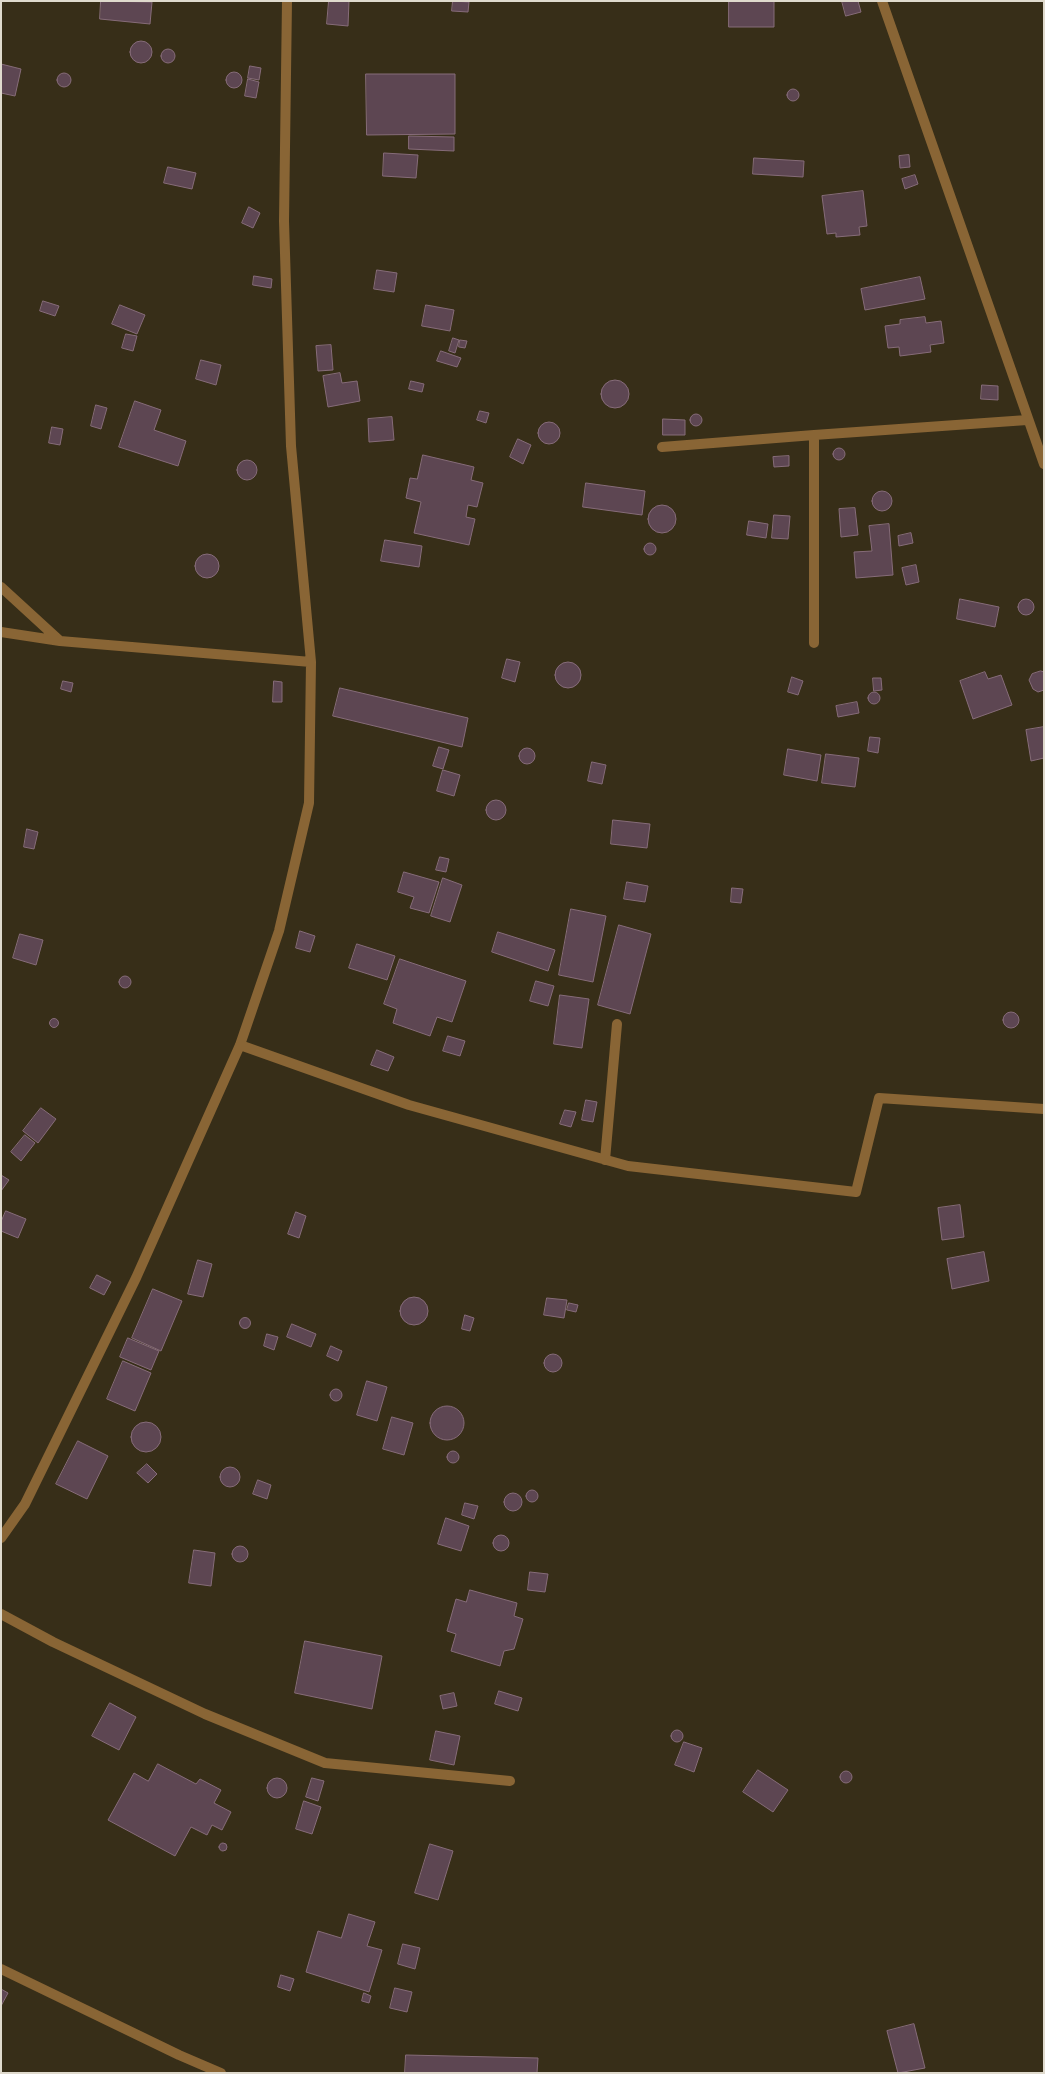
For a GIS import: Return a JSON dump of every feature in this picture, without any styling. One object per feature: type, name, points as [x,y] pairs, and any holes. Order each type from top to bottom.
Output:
[{"type":"street","points":[[1,1538],[25,1504],[136,1278],[240,1045],[279,931],[309,803],[311,662],[291,446],[284,221],[287,1]]},
{"type":"street","points":[[882,1],[1027,420],[1044,464]]},
{"type":"street","points":[[662,447],[1027,420]]},
{"type":"street","points":[[814,435],[814,643]]},
{"type":"street","points":[[1,587],[60,641]]},
{"type":"street","points":[[1,632],[60,641],[311,662]]},
{"type":"street","points":[[606,1160],[617,1024]]},
{"type":"street","points":[[240,1045],[409,1105],[628,1166],[856,1192],[879,1098],[1044,1109]]},
{"type":"street","points":[[1,1614],[53,1642],[205,1714],[325,1763],[510,1781]]},
{"type":"street","points":[[1,1970],[207,2070],[221,2073]]},
{"type":"building","points":[[101,1],[152,2],[150,24],[100,19]]},
{"type":"building","points":[[329,1],[349,1],[348,26],[327,24]]},
{"type":"building","points":[[453,1],[469,2],[468,12],[452,11]]},
{"type":"building","points":[[729,1],[774,1],[774,27],[729,27]]},
{"type":"building","points":[[842,1],[858,1],[861,12],[846,16]]},
{"type":"building","points":[[137,41],[145,41],[152,48],[152,56],[145,63],[137,63],[130,56],[130,48]]},
{"type":"building","points":[[165,49],[171,49],[175,56],[171,63],[165,63],[161,59],[161,53]]},
{"type":"building","points":[[1,64],[21,69],[15,96],[1,93]]},
{"type":"building","points":[[250,66],[261,68],[259,80],[248,78]]},
{"type":"building","points":[[231,72],[237,72],[242,77],[240,86],[231,88],[226,83],[226,77]]},
{"type":"building","points":[[61,73],[67,73],[71,80],[67,87],[61,87],[57,83],[57,77]]},
{"type":"building","points":[[366,74],[455,74],[455,134],[367,135]]},
{"type":"building","points":[[248,79],[259,82],[256,98],[245,96]]},
{"type":"building","points":[[791,89],[795,89],[799,95],[795,101],[791,101],[787,97],[787,93]]},
{"type":"building","points":[[409,136],[454,137],[454,151],[409,149]]},
{"type":"building","points":[[384,153],[418,155],[416,178],[383,176]]},
{"type":"building","points":[[909,155],[910,167],[900,168],[899,156]]},
{"type":"building","points":[[754,158],[804,161],[803,177],[753,174]]},
{"type":"building","points":[[168,167],[196,173],[192,189],[164,183]]},
{"type":"building","points":[[915,175],[918,184],[905,189],[902,179]]},
{"type":"building","points":[[863,191],[867,226],[859,227],[860,235],[836,237],[836,233],[827,234],[822,196]]},
{"type":"building","points":[[249,207],[260,213],[253,228],[242,223]]},
{"type":"building","points":[[377,270],[397,273],[394,292],[374,289]]},
{"type":"building","points":[[254,276],[272,279],[271,288],[253,285]]},
{"type":"building","points":[[920,277],[925,299],[865,310],[861,289]]},
{"type":"building","points":[[43,301],[59,306],[55,316],[40,311]]},
{"type":"building","points":[[120,305],[145,315],[137,334],[112,324]]},
{"type":"building","points":[[426,305],[454,310],[450,331],[422,326]]},
{"type":"building","points":[[925,317],[926,323],[941,321],[944,343],[930,345],[931,352],[900,356],[899,347],[888,348],[885,326],[900,324],[900,320]]},
{"type":"building","points":[[126,334],[137,336],[133,351],[122,348]]},
{"type":"building","points":[[453,338],[459,340],[455,353],[449,351]]},
{"type":"building","points":[[460,340],[467,341],[465,348],[459,347]]},
{"type":"building","points":[[331,345],[333,370],[318,371],[316,346]]},
{"type":"building","points":[[441,351],[461,358],[457,367],[437,361]]},
{"type":"building","points":[[201,360],[221,365],[216,385],[196,379]]},
{"type":"building","points":[[340,373],[342,383],[357,381],[360,401],[328,407],[323,376]]},
{"type":"building","points":[[615,380],[625,384],[629,394],[625,404],[615,408],[605,404],[601,394],[605,384]]},
{"type":"building","points":[[411,381],[424,384],[422,392],[409,389]]},
{"type":"building","points":[[982,385],[998,386],[998,400],[981,399]]},
{"type":"building","points":[[135,401],[161,410],[154,430],[186,441],[178,466],[119,447]]},
{"type":"building","points":[[96,405],[107,408],[101,429],[91,426]]},
{"type":"building","points":[[480,411],[489,413],[486,423],[477,420]]},
{"type":"building","points":[[696,414],[702,420],[696,426],[690,420]]},
{"type":"building","points":[[392,417],[394,440],[369,442],[368,419]]},
{"type":"building","points":[[663,419],[685,420],[685,435],[663,435]]},
{"type":"building","points":[[549,422],[557,425],[560,433],[557,441],[549,444],[541,441],[538,433],[541,425]]},
{"type":"building","points":[[52,427],[63,429],[60,445],[49,443]]},
{"type":"building","points":[[518,439],[531,445],[523,464],[510,457]]},
{"type":"building","points":[[839,448],[845,454],[839,460],[833,454]]},
{"type":"building","points":[[423,455],[474,467],[471,480],[483,483],[477,507],[468,505],[466,517],[475,519],[469,545],[414,533],[421,502],[406,498],[410,478],[417,479]]},
{"type":"building","points":[[789,456],[789,466],[774,467],[773,457]]},
{"type":"building","points":[[247,460],[254,463],[257,470],[254,477],[247,480],[240,477],[237,470],[240,463]]},
{"type":"building","points":[[586,483],[645,491],[642,515],[583,507]]},
{"type":"building","points":[[882,491],[889,494],[892,501],[889,508],[882,511],[875,508],[872,501],[875,494]]},
{"type":"building","points":[[662,505],[672,509],[676,519],[672,529],[662,533],[652,529],[648,519],[652,509]]},
{"type":"building","points":[[855,508],[858,535],[841,537],[839,509]]},
{"type":"building","points":[[774,515],[790,516],[788,539],[772,538]]},
{"type":"building","points":[[749,521],[768,524],[766,538],[747,535]]},
{"type":"building","points":[[889,524],[893,575],[856,578],[854,552],[872,551],[869,526]]},
{"type":"building","points":[[911,533],[913,543],[899,546],[898,536]]},
{"type":"building","points":[[385,540],[422,546],[419,567],[381,561]]},
{"type":"building","points":[[650,543],[656,549],[650,555],[644,549]]},
{"type":"building","points":[[207,554],[215,558],[219,566],[215,574],[207,578],[199,574],[195,566],[199,558]]},
{"type":"building","points":[[916,565],[919,582],[906,585],[902,568]]},
{"type":"building","points":[[960,599],[999,607],[995,627],[957,619]]},
{"type":"building","points":[[1026,599],[1032,601],[1034,607],[1032,613],[1026,615],[1020,613],[1018,607],[1020,601]]},
{"type":"building","points":[[507,659],[520,662],[515,682],[502,678]]},
{"type":"building","points":[[568,662],[577,666],[581,675],[577,684],[568,688],[559,684],[555,675],[559,666]]},
{"type":"building","points":[[985,672],[988,679],[1001,675],[1012,705],[973,719],[960,681]]},
{"type":"building","points":[[1044,672],[1044,690],[1038,692],[1033,689],[1029,680],[1032,674]]},
{"type":"building","points":[[792,677],[803,681],[798,695],[788,692]]},
{"type":"building","points":[[873,678],[881,678],[882,690],[874,691]]},
{"type":"building","points":[[63,681],[73,683],[71,692],[61,689]]},
{"type":"building","points":[[274,681],[282,682],[282,702],[273,702]]},
{"type":"building","points":[[340,688],[468,718],[462,747],[333,716]]},
{"type":"building","points":[[874,692],[880,698],[874,704],[868,698]]},
{"type":"building","points":[[857,702],[859,713],[838,717],[836,706]]},
{"type":"building","points":[[1044,727],[1044,758],[1031,761],[1026,730]]},
{"type":"building","points":[[870,737],[880,738],[878,753],[868,751]]},
{"type":"building","points":[[439,747],[449,750],[443,769],[433,766]]},
{"type":"building","points":[[524,748],[530,748],[535,753],[533,762],[524,764],[519,759],[519,753]]},
{"type":"building","points":[[788,749],[821,755],[817,781],[784,775]]},
{"type":"building","points":[[826,754],[859,758],[855,787],[822,783]]},
{"type":"building","points":[[592,762],[606,765],[602,784],[588,781]]},
{"type":"building","points":[[443,770],[460,775],[454,796],[437,791]]},
{"type":"building","points":[[492,800],[500,800],[506,806],[506,814],[500,820],[492,820],[486,814],[486,806]]},
{"type":"building","points":[[613,820],[650,824],[647,848],[611,844]]},
{"type":"building","points":[[27,829],[38,832],[34,849],[24,847]]},
{"type":"building","points":[[440,857],[449,859],[446,872],[436,870]]},
{"type":"building","points":[[404,872],[439,882],[429,913],[410,908],[414,897],[398,892]]},
{"type":"building","points":[[443,878],[462,885],[450,922],[431,916]]},
{"type":"building","points":[[627,882],[648,886],[645,902],[624,899]]},
{"type":"building","points":[[732,888],[743,889],[741,903],[731,902]]},
{"type":"building","points":[[571,909],[606,916],[593,982],[559,975]]},
{"type":"building","points":[[619,925],[651,934],[630,1014],[598,1005]]},
{"type":"building","points":[[300,931],[315,936],[310,952],[296,948]]},
{"type":"building","points":[[498,932],[555,950],[548,971],[492,952]]},
{"type":"building","points":[[20,934],[43,940],[36,965],[13,958]]},
{"type":"building","points":[[357,944],[395,956],[387,980],[349,968]]},
{"type":"building","points":[[400,959],[466,981],[452,1022],[437,1017],[430,1036],[393,1023],[397,1009],[384,1004]]},
{"type":"building","points":[[125,976],[131,982],[125,988],[119,982]]},
{"type":"building","points":[[536,981],[554,986],[548,1006],[530,1001]]},
{"type":"building","points":[[560,995],[589,999],[582,1048],[554,1044]]},
{"type":"building","points":[[1008,1012],[1014,1012],[1019,1017],[1017,1026],[1008,1028],[1003,1023],[1003,1017]]},
{"type":"building","points":[[54,1019],[58,1023],[54,1027],[50,1023]]},
{"type":"building","points":[[448,1036],[465,1041],[460,1056],[443,1051]]},
{"type":"building","points":[[377,1050],[394,1057],[388,1071],[371,1065]]},
{"type":"building","points":[[586,1100],[597,1102],[593,1122],[582,1120]]},
{"type":"building","points":[[41,1108],[56,1119],[38,1143],[23,1131]]},
{"type":"building","points":[[565,1110],[576,1112],[571,1127],[560,1124]]},
{"type":"building","points":[[25,1135],[35,1143],[21,1161],[11,1152]]},
{"type":"building","points":[[1,1175],[9,1180],[1,1191]]},
{"type":"building","points":[[960,1205],[964,1237],[942,1240],[938,1208]]},
{"type":"building","points":[[6,1211],[26,1219],[18,1238],[1,1231],[1,1222]]},
{"type":"building","points":[[296,1212],[306,1216],[299,1238],[288,1234]]},
{"type":"building","points":[[984,1252],[989,1281],[952,1289],[947,1259]]},
{"type":"building","points":[[198,1260],[212,1264],[203,1297],[188,1294]]},
{"type":"building","points":[[97,1275],[111,1282],[104,1295],[90,1288]]},
{"type":"building","points":[[153,1289],[182,1301],[161,1351],[132,1338]]},
{"type":"building","points":[[414,1297],[424,1301],[428,1311],[424,1321],[414,1325],[404,1321],[400,1311],[404,1301]]},
{"type":"building","points":[[547,1298],[567,1300],[564,1318],[544,1315]]},
{"type":"building","points":[[569,1303],[578,1305],[576,1312],[567,1310]]},
{"type":"building","points":[[465,1315],[474,1318],[470,1331],[462,1329]]},
{"type":"building","points":[[245,1317],[251,1323],[245,1329],[239,1323]]},
{"type":"building","points":[[292,1324],[316,1334],[311,1347],[287,1337]]},
{"type":"building","points":[[267,1334],[278,1337],[274,1350],[264,1346]]},
{"type":"building","points":[[128,1338],[159,1351],[151,1370],[120,1357]]},
{"type":"building","points":[[331,1346],[342,1351],[338,1361],[327,1356]]},
{"type":"building","points":[[553,1354],[559,1357],[562,1363],[559,1369],[553,1372],[547,1369],[544,1363],[547,1357]]},
{"type":"building","points":[[123,1361],[151,1373],[135,1411],[107,1399]]},
{"type":"building","points":[[367,1381],[387,1387],[377,1421],[357,1415]]},
{"type":"building","points":[[336,1389],[342,1395],[336,1401],[330,1395]]},
{"type":"building","points":[[447,1406],[454,1407],[459,1411],[463,1416],[463,1430],[459,1435],[454,1439],[447,1440],[440,1439],[435,1435],[431,1430],[430,1423],[431,1416],[435,1411],[440,1407]]},
{"type":"building","points":[[392,1417],[413,1423],[404,1455],[383,1449]]},
{"type":"building","points":[[146,1422],[157,1426],[161,1437],[157,1448],[146,1452],[135,1448],[131,1437],[135,1426]]},
{"type":"building","points":[[78,1441],[108,1456],[87,1499],[56,1484]]},
{"type":"building","points":[[451,1451],[455,1451],[459,1457],[455,1463],[451,1463],[447,1459],[447,1455]]},
{"type":"building","points":[[147,1464],[157,1474],[148,1483],[137,1473]]},
{"type":"building","points":[[226,1467],[234,1467],[240,1473],[240,1481],[234,1487],[226,1487],[220,1481],[220,1473]]},
{"type":"building","points":[[258,1480],[271,1485],[267,1499],[253,1494]]},
{"type":"building","points":[[532,1490],[538,1496],[532,1502],[526,1496]]},
{"type":"building","points":[[513,1493],[519,1496],[522,1502],[519,1508],[513,1511],[507,1508],[504,1502],[507,1496]]},
{"type":"building","points":[[465,1503],[478,1506],[474,1519],[462,1515]]},
{"type":"building","points":[[446,1518],[469,1526],[461,1551],[438,1544]]},
{"type":"building","points":[[501,1535],[509,1543],[501,1551],[493,1543]]},
{"type":"building","points":[[240,1546],[246,1548],[248,1554],[246,1560],[240,1562],[234,1560],[232,1554],[234,1548]]},
{"type":"building","points":[[194,1550],[215,1553],[211,1586],[189,1583]]},
{"type":"building","points":[[530,1572],[548,1574],[545,1592],[528,1590]]},
{"type":"building","points":[[470,1590],[517,1603],[514,1616],[523,1619],[514,1649],[504,1651],[500,1666],[451,1651],[456,1634],[447,1631],[456,1599],[466,1602]]},
{"type":"building","points":[[305,1641],[382,1656],[372,1709],[295,1693]]},
{"type":"building","points":[[499,1691],[522,1698],[518,1711],[495,1704]]},
{"type":"building","points":[[454,1693],[457,1706],[443,1709],[440,1696]]},
{"type":"building","points":[[110,1703],[136,1717],[119,1750],[92,1736]]},
{"type":"building","points":[[677,1730],[683,1736],[677,1742],[671,1736]]},
{"type":"building","points":[[436,1731],[460,1736],[454,1765],[430,1760]]},
{"type":"building","points":[[684,1742],[702,1748],[694,1772],[675,1765]]},
{"type":"building","points":[[158,1764],[196,1784],[200,1779],[221,1790],[214,1803],[231,1812],[222,1830],[212,1825],[207,1835],[191,1827],[175,1856],[108,1820],[134,1773],[148,1781]]},
{"type":"building","points":[[758,1770],[788,1790],[773,1812],[743,1792]]},
{"type":"building","points":[[846,1771],[852,1777],[846,1783],[840,1777]]},
{"type":"building","points":[[277,1778],[284,1781],[287,1788],[284,1795],[277,1798],[270,1795],[267,1788],[270,1781]]},
{"type":"building","points":[[312,1778],[324,1781],[318,1801],[306,1797]]},
{"type":"building","points":[[304,1801],[321,1807],[312,1834],[296,1829]]},
{"type":"building","points":[[223,1843],[227,1847],[223,1851],[219,1847]]},
{"type":"building","points":[[430,1844],[453,1851],[438,1900],[415,1893]]},
{"type":"building","points":[[349,1914],[375,1922],[367,1946],[382,1950],[369,1992],[306,1972],[318,1931],[341,1938]]},
{"type":"building","points":[[403,1944],[420,1948],[415,1969],[398,1964]]},
{"type":"building","points":[[281,1975],[294,1979],[290,1991],[278,1987]]},
{"type":"building","points":[[395,1988],[412,1992],[407,2012],[390,2008]]},
{"type":"building","points":[[1,1989],[8,1993],[1,2006]]},
{"type":"building","points":[[364,1993],[371,1996],[369,2003],[362,2001]]},
{"type":"building","points":[[914,2024],[925,2068],[898,2073],[887,2031]]},
{"type":"building","points":[[406,2055],[538,2058],[537,2073],[405,2073]]}]
